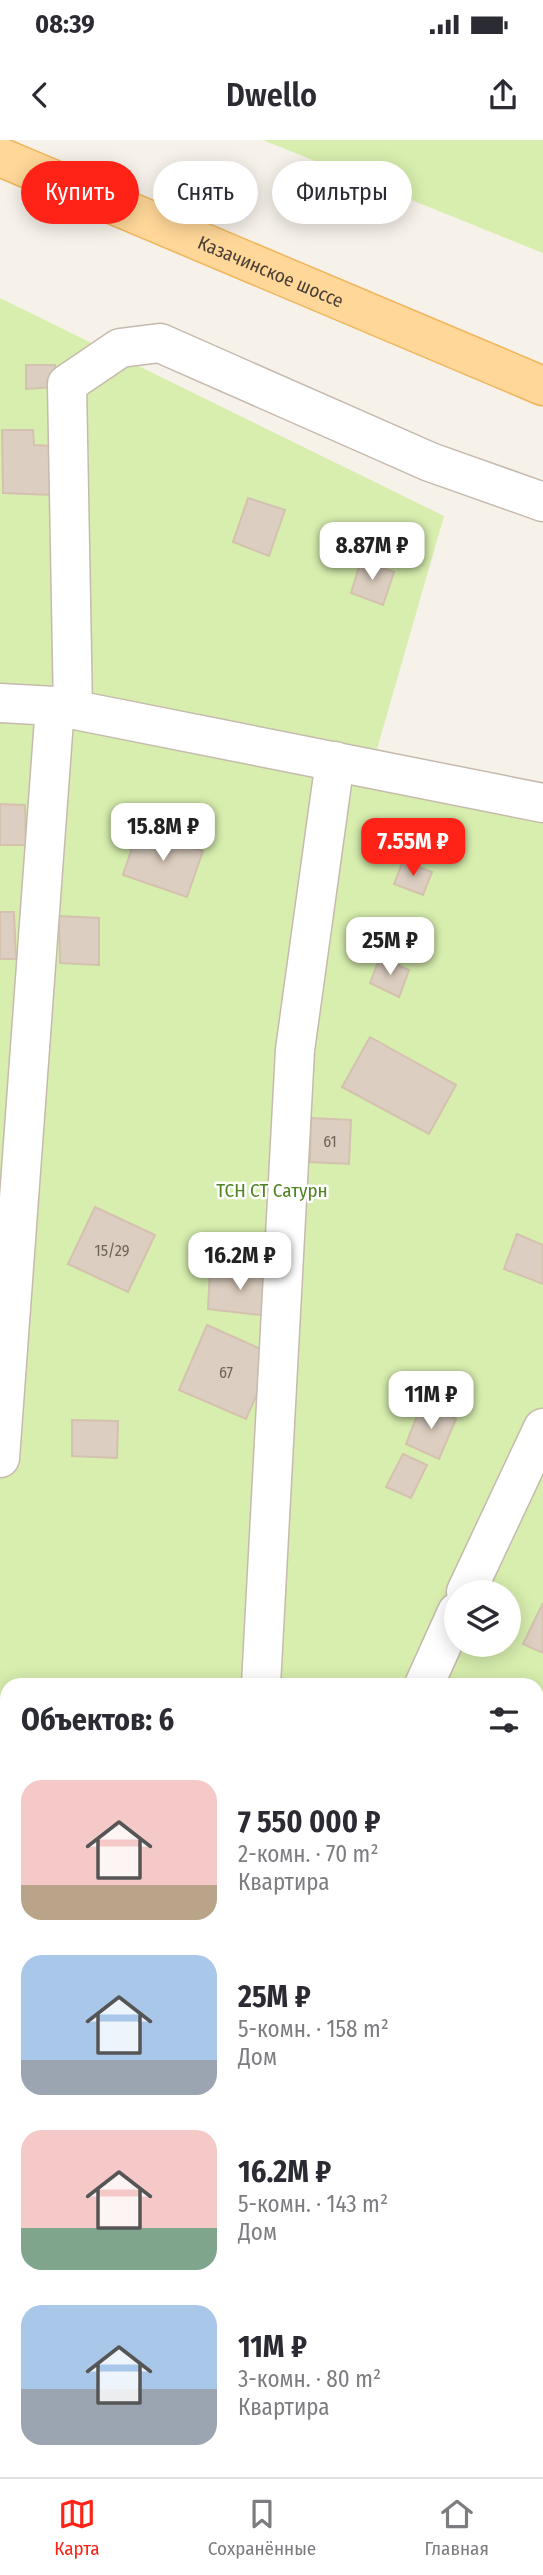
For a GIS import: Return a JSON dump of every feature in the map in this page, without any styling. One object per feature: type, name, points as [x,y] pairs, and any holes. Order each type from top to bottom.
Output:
[{"type":"main road","name":"Казачинское шоссе","points":[[0,157],[543,386]]},
{"type":"street","points":[[0,1458],[64,708],[67,384],[120,348],[160,343],[430,463],[543,502]]},
{"type":"street","points":[[0,703],[64,708],[543,803]]},
{"type":"street","points":[[261,1678],[295,1050],[335,761]]},
{"type":"street","points":[[472,1580],[543,1428]]},
{"type":"street","points":[[427,1678],[444,1641]]},
{"type":"green space","points":[[263,140],[543,140],[543,253],[412,200],[412,161],[315,161]]},
{"type":"green space","name":"ТСН СТ Сатурн","points":[[0,298],[444,516],[377,749],[543,787],[543,1678],[0,1678]]},
{"type":"building","points":[[26,365],[55,365],[55,387],[26,389]]},
{"type":"building","points":[[2,430],[33,430],[34,445],[52,446],[52,495],[3,493]]},
{"type":"building","points":[[248,498],[285,510],[269,556],[233,542]]},
{"type":"building","points":[[361,560],[394,572],[383,605],[351,593]]},
{"type":"building","points":[[0,804],[25,805],[26,845],[0,845]]},
{"type":"building","points":[[138,830],[203,851],[187,897],[123,875]]},
{"type":"building","points":[[403,861],[432,872],[423,895],[394,884]]},
{"type":"building","points":[[0,912],[14,912],[16,959],[0,959]]},
{"type":"building","points":[[59,916],[99,918],[99,965],[60,963]]},
{"type":"building","points":[[380,957],[409,970],[399,997],[370,983]]},
{"type":"building","points":[[370,1037],[456,1085],[429,1134],[342,1087]]},
{"type":"building","points":[[311,1118],[351,1120],[349,1164],[310,1162]]},
{"type":"building","points":[[95,1207],[155,1235],[128,1292],[68,1264]]},
{"type":"building","points":[[517,1234],[543,1245],[543,1284],[504,1269]]},
{"type":"building","points":[[210,1267],[273,1275],[270,1316],[208,1309]]},
{"type":"building","points":[[207,1325],[274,1355],[246,1419],[179,1390]]},
{"type":"building","points":[[422,1403],[456,1419],[439,1459],[406,1444]]},
{"type":"building","points":[[72,1420],[118,1421],[117,1458],[72,1456]]},
{"type":"building","points":[[403,1454],[427,1465],[411,1498],[386,1487]]},
{"type":"building","points":[[543,1603],[543,1653],[523,1644]]}]
